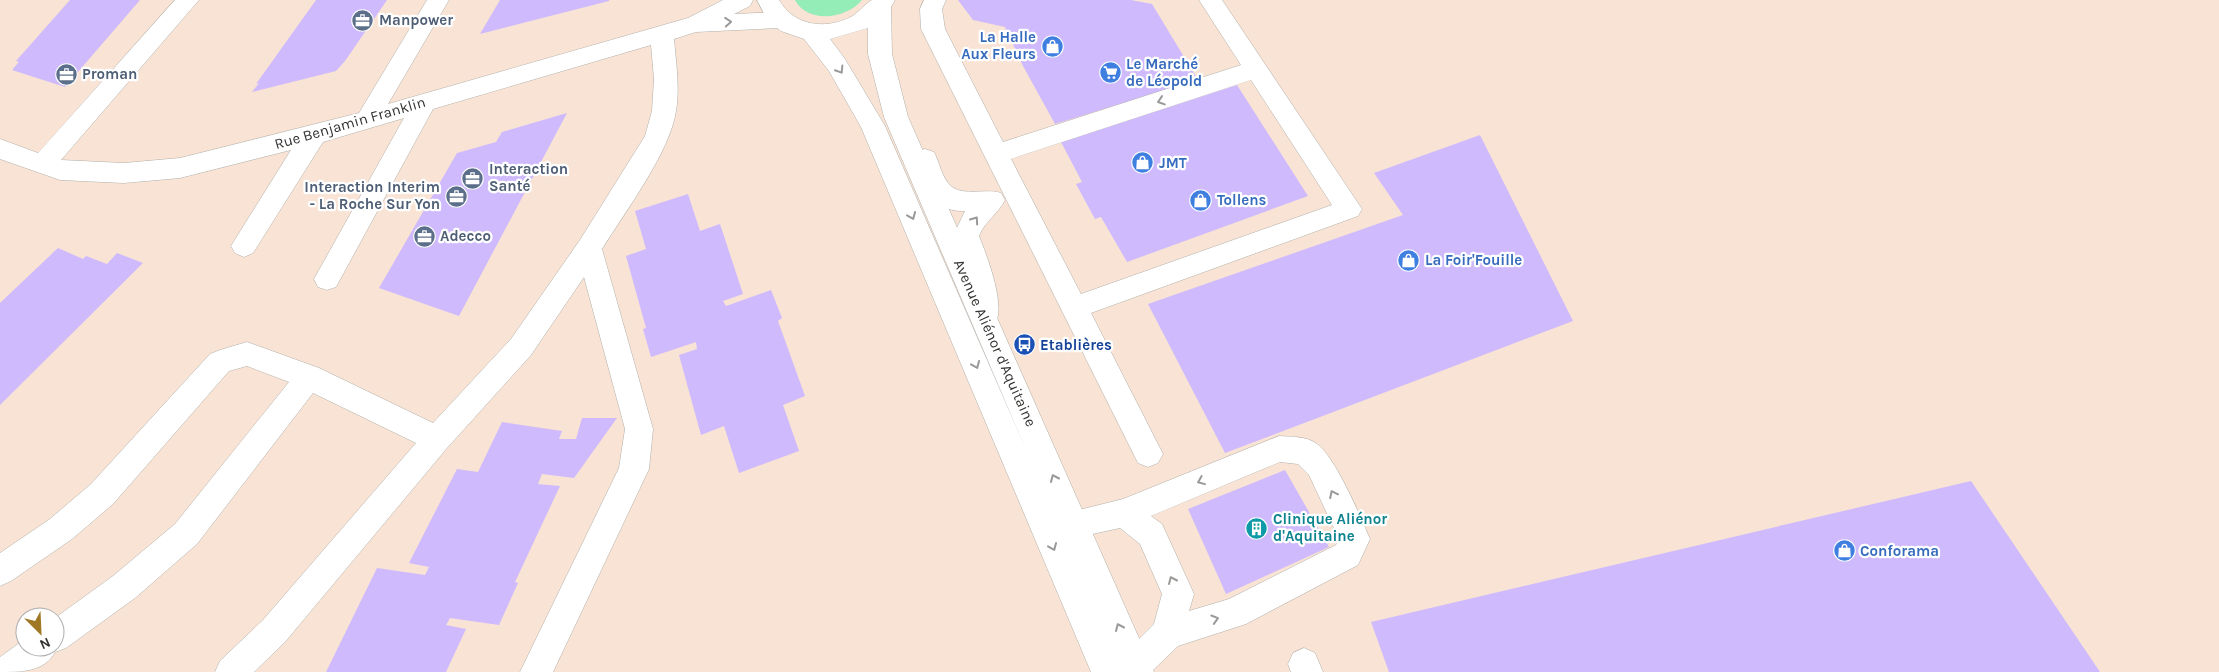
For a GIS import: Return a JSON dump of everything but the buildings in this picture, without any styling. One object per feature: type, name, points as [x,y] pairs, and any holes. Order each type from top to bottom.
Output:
[{"type":"main road","points":[[43,164],[188,0]]},
{"type":"main road","points":[[368,118],[438,0]]},
{"type":"main road","name":"Rue Benjamin Franklin","points":[[0,149],[60,170],[124,173],[180,168],[314,134],[696,24],[742,0]]},
{"type":"main road","points":[[768,0],[771,10],[780,20],[794,27],[811,31],[830,32],[850,27],[867,19],[882,4]]},
{"type":"main road","points":[[935,0],[931,9],[932,28],[997,154],[1004,194],[1075,307],[1148,454]]},
{"type":"main road","points":[[1075,307],[1349,208],[1210,0]]},
{"type":"main road","name":"Avenue Aliénor d'Aquitaine","points":[[882,4],[880,54],[896,118],[1074,524],[1127,670]]},
{"type":"main road","name":"Rue Benjamin Franklin","points":[[696,24],[780,20]]},
{"type":"main road","name":"Avenue Aliénor d'Aquitaine","points":[[811,31],[837,65],[873,126],[1127,670]]},
{"type":"main road","points":[[231,672],[274,631],[437,439],[521,347],[589,248],[657,138],[664,111],[666,79],[662,34]]},
{"type":"main road","points":[[997,154],[1257,69]]},
{"type":"main road","points":[[884,74],[940,192],[958,201],[1004,194]]},
{"type":"main road","points":[[327,279],[425,102]]},
{"type":"main road","points":[[244,246],[314,134]]},
{"type":"main road","points":[[990,333],[976,263],[966,236],[972,220],[1004,194]]},
{"type":"main road","points":[[536,672],[634,469],[639,429],[589,248]]},
{"type":"main road","points":[[0,572],[61,529],[102,494],[220,362],[248,354],[309,377],[437,439]]},
{"type":"main road","points":[[65,630],[124,587],[186,534],[309,377]]},
{"type":"main road","points":[[1074,524],[1124,512],[1279,449],[1306,452],[1320,466],[1356,539],[1347,554],[1235,613],[1168,633],[1127,670]]},
{"type":"main road","points":[[1124,512],[1151,534],[1178,594],[1168,633]]},
{"type":"main road","points":[[6,672],[27,657]]},
{"type":"shaded area","points":[[0,0],[2219,0],[2219,672],[0,672]]},
{"type":"green space","points":[[795,0],[862,0],[847,11],[837,15],[818,16],[808,13]]},
{"type":"place","name":"Manpower","points":[[363,20]]},
{"type":"place","name":"La Halle Aux Fleurs","points":[[1052,46]]},
{"type":"place","name":"Le Marché de Léopold","points":[[1110,73]]},
{"type":"place","name":"Proman","points":[[66,74]]},
{"type":"place","name":"JMT","points":[[1143,163]]},
{"type":"place","name":"Interaction Santé","points":[[473,178]]},
{"type":"place","name":"Interaction Interim - La Roche Sur Yon","points":[[456,196]]},
{"type":"place","name":"Tollens","points":[[1201,200]]},
{"type":"place","name":"Adecco","points":[[424,236]]},
{"type":"place","name":"La Foir'Fouille","points":[[1409,260]]},
{"type":"place","name":"Etablières","points":[[1024,345]]},
{"type":"place","name":"Clinique Aliénor d'Aquitaine","points":[[1257,528]]},
{"type":"place","name":"Conforama","points":[[1844,551]]}]
